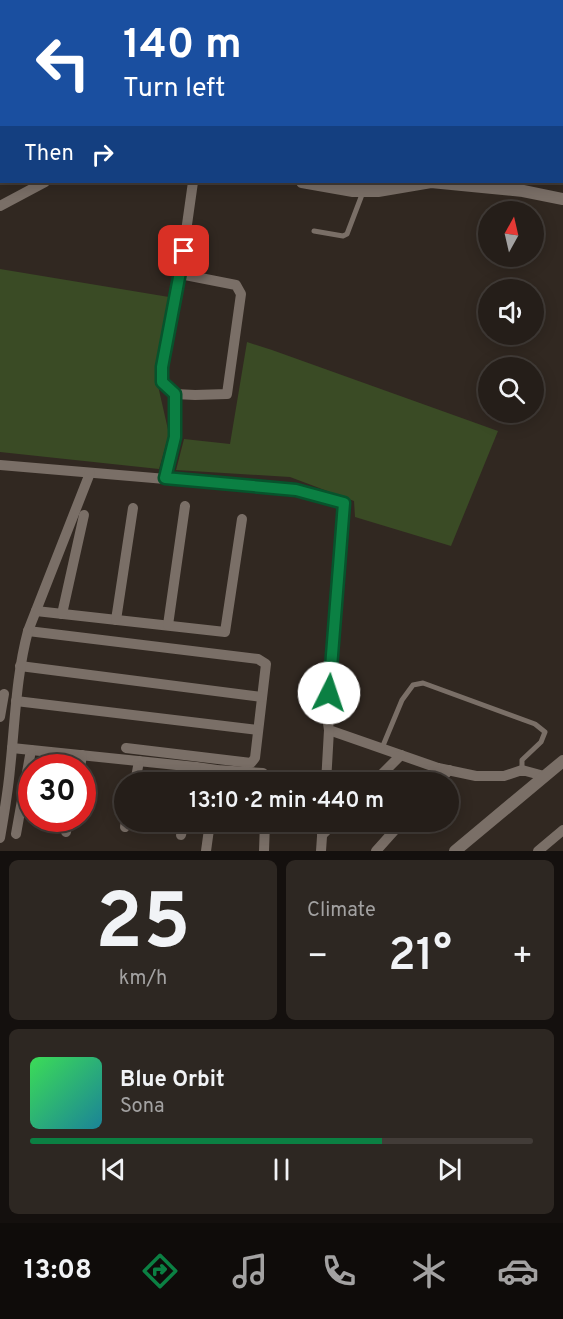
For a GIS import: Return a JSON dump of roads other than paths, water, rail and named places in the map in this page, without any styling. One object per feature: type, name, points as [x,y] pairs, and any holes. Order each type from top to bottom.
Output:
[{"type":"street","points":[[0,206],[43,183]]},
{"type":"street","points":[[180,274],[236,285],[241,294],[227,394],[203,396],[175,394],[162,382],[162,367],[180,274],[193,183]]},
{"type":"street","points":[[323,183],[363,191],[377,186],[418,183]]},
{"type":"street","points":[[441,183],[524,191],[563,199]]},
{"type":"street","points":[[165,478],[175,437],[175,394]]},
{"type":"street","points":[[0,465],[296,490],[344,503],[327,716],[329,730],[327,772]]},
{"type":"street","points":[[0,838],[5,769],[12,748],[20,666],[28,631],[90,473]]},
{"type":"street","points":[[168,625],[185,506]]},
{"type":"street","points":[[116,620],[133,507]]},
{"type":"street","points":[[62,614],[84,515]]},
{"type":"street","points":[[36,611],[225,632],[242,519]]},
{"type":"street","points":[[28,631],[258,659],[266,664],[255,758],[251,763],[126,748]]},
{"type":"street","points":[[20,666],[262,696]]},
{"type":"street","points":[[0,717],[4,694]]},
{"type":"street","points":[[16,701],[258,730]]},
{"type":"street","points":[[329,730],[449,770],[476,776],[504,776],[522,770],[544,776]]},
{"type":"street","points":[[12,748],[72,754]]},
{"type":"street","points":[[16,834],[31,750]]},
{"type":"street","points":[[384,772],[401,754]]},
{"type":"street","points":[[96,756],[248,772]]},
{"type":"street","points":[[455,851],[563,760]]},
{"type":"street","points":[[137,772],[139,761]]},
{"type":"street","points":[[195,772],[196,766]]},
{"type":"street","points":[[538,851],[563,830]]},
{"type":"street","points":[[206,851],[209,832]]},
{"type":"street","points":[[264,851],[265,832]]},
{"type":"street","points":[[321,851],[322,832]]},
{"type":"street","points":[[322,835],[325,832]]},
{"type":"street","points":[[376,851],[393,832]]},
{"type":"lane","points":[[314,231],[343,236],[347,234],[363,191]]},
{"type":"lane","points":[[382,748],[402,700],[413,685],[423,683],[535,724],[545,732],[541,742],[522,760],[522,770]]}]
